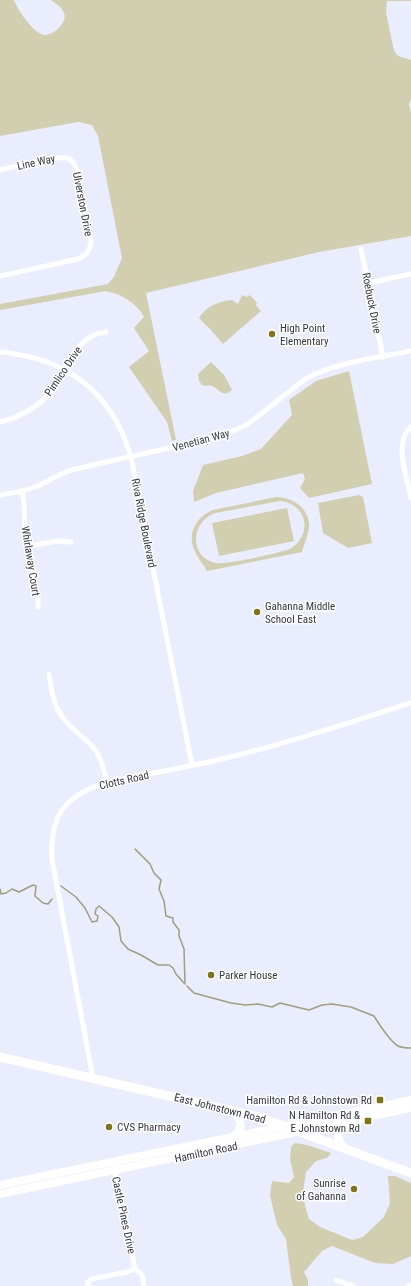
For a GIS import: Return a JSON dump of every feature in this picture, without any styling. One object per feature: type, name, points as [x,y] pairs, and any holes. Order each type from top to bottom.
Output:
[{"type":"highway","name":"East Johnstown Road","points":[[0,1057],[259,1117],[411,1173]]},
{"type":"main road","name":"Hamilton Road","points":[[0,1185],[411,1100]]},
{"type":"main road","name":"Hamilton Road","points":[[0,1194],[411,1108]]},
{"type":"main road","points":[[231,1110],[238,1116],[241,1126],[233,1137]]},
{"type":"main road","points":[[347,1149],[337,1135],[340,1127],[351,1121]]},
{"type":"street","name":"Line Way","points":[[0,170],[60,157],[71,160]]},
{"type":"street","name":"Ulverston Drive","points":[[0,276],[78,260],[88,254],[91,241],[75,164],[71,160]]},
{"type":"street","name":"Roebuck Drive","points":[[361,250],[383,357]]},
{"type":"street","points":[[368,283],[411,274]]},
{"type":"street","name":"Pimlico Drive","points":[[0,422],[22,415],[49,395],[82,343],[89,337],[106,332]]},
{"type":"street","name":"Venetian Way","points":[[0,495],[22,491],[41,485],[62,473],[71,470],[222,436],[248,424],[305,379],[315,374],[335,367],[411,351]]},
{"type":"street","name":"Riva Ridge Boulevard","points":[[0,352],[50,362],[80,379],[98,396],[112,413],[125,438],[192,765]]},
{"type":"street","points":[[411,427],[404,434],[401,450],[411,496]]},
{"type":"street","name":"Whirlaway Court","points":[[22,491],[25,530],[38,597],[38,607]]},
{"type":"street","points":[[28,546],[59,541],[71,542]]},
{"type":"street","points":[[49,674],[54,700],[58,710],[66,722],[92,746],[100,758],[107,782]]},
{"type":"street","name":"Clotts Road","points":[[93,1078],[51,845],[56,821],[61,811],[69,801],[92,787],[107,782],[218,760],[297,739],[411,703]]},
{"type":"street","name":"Castle Pines Drive","points":[[113,1162],[135,1269],[142,1276],[144,1286]]},
{"type":"street","name":"Castle Pines Drive","points":[[88,1286],[91,1279],[135,1269]]},
{"type":"street","points":[[336,1280],[353,1286]]},
{"type":"shaded area","points":[[0,0],[14,0],[22,15],[31,26],[40,34],[48,35],[59,28],[65,17],[62,9],[51,0],[411,0],[387,1],[386,12],[394,51],[398,56],[411,60],[411,99],[409,105],[411,112],[411,236],[319,252],[146,293],[176,440],[172,441],[167,422],[129,367],[149,351],[134,328],[144,317],[133,303],[117,294],[106,291],[0,310],[0,304],[108,284],[114,277],[122,258],[98,136],[92,125],[78,122],[0,136]]},
{"type":"shaded area","points":[[242,295],[247,297],[250,295],[257,303],[256,305],[261,311],[223,344],[199,318],[205,311],[217,303],[232,300],[238,304]]},
{"type":"shaded area","points":[[211,362],[224,375],[232,390],[224,393],[212,386],[202,385],[199,381],[198,374]]},
{"type":"shaded area","points":[[349,371],[372,484],[309,498],[300,488],[305,479],[303,473],[216,493],[194,502],[193,491],[203,465],[242,456],[261,449],[292,415],[289,400],[316,381]]},
{"type":"shaded area","points":[[359,495],[363,497],[372,543],[348,548],[323,533],[318,503]]},
{"type":"shaded area","points":[[276,497],[288,499],[299,505],[307,515],[309,521],[309,527],[302,552],[207,571],[195,552],[192,537],[198,521],[202,516],[213,510]],"holes":[[[280,501],[289,503],[297,508],[302,514],[304,521],[302,536],[290,549],[253,558],[216,563],[207,560],[197,547],[197,531],[201,524],[215,513]]]},
{"type":"shaded area","points":[[287,508],[294,541],[219,556],[212,523]]},
{"type":"shaded area","points":[[295,1143],[307,1145],[331,1153],[327,1158],[316,1161],[306,1172],[303,1192],[309,1219],[320,1227],[352,1240],[363,1237],[384,1217],[390,1203],[388,1176],[395,1176],[411,1183],[411,1256],[393,1264],[375,1263],[332,1246],[322,1251],[304,1272],[308,1280],[308,1286],[293,1286],[286,1239],[277,1225],[270,1195],[272,1181],[289,1183],[294,1177],[290,1159],[291,1147]]},
{"type":"waterway","points":[[135,849],[150,864],[154,873],[161,880],[159,889],[164,901],[166,916],[173,918],[173,922],[179,930],[179,936],[184,949],[185,984]]},
{"type":"waterway","points":[[0,889],[1,894],[12,889],[19,892],[33,885],[36,886],[35,896],[43,903],[48,904],[52,899]]},
{"type":"waterway","points":[[61,886],[76,897],[85,908],[92,922],[97,921],[98,916],[95,914],[96,909],[99,906],[112,917],[119,927],[121,941],[128,949],[158,965],[169,965],[184,983]]},
{"type":"waterway","points":[[187,986],[194,993],[231,1003],[245,1005],[258,1004],[272,1007],[280,1003],[309,1010],[322,1005],[332,1004],[351,1007],[374,1016],[395,1044],[403,1048],[411,1048]]},
{"type":"place","name":"High Point Elementary","points":[[272,334]]},
{"type":"place","name":"Gahanna Middle School East","points":[[257,612]]},
{"type":"place","name":"Parker House","points":[[211,975]]},
{"type":"place","name":"Hamilton Rd & Johnstown Rd","points":[[380,1100]]},
{"type":"place","name":"N Hamilton Rd & E Johnstown Rd","points":[[368,1121]]},
{"type":"place","name":"CVS Pharmacy","points":[[109,1127]]},
{"type":"place","name":"Sunrise of Gahanna","points":[[354,1189]]}]
